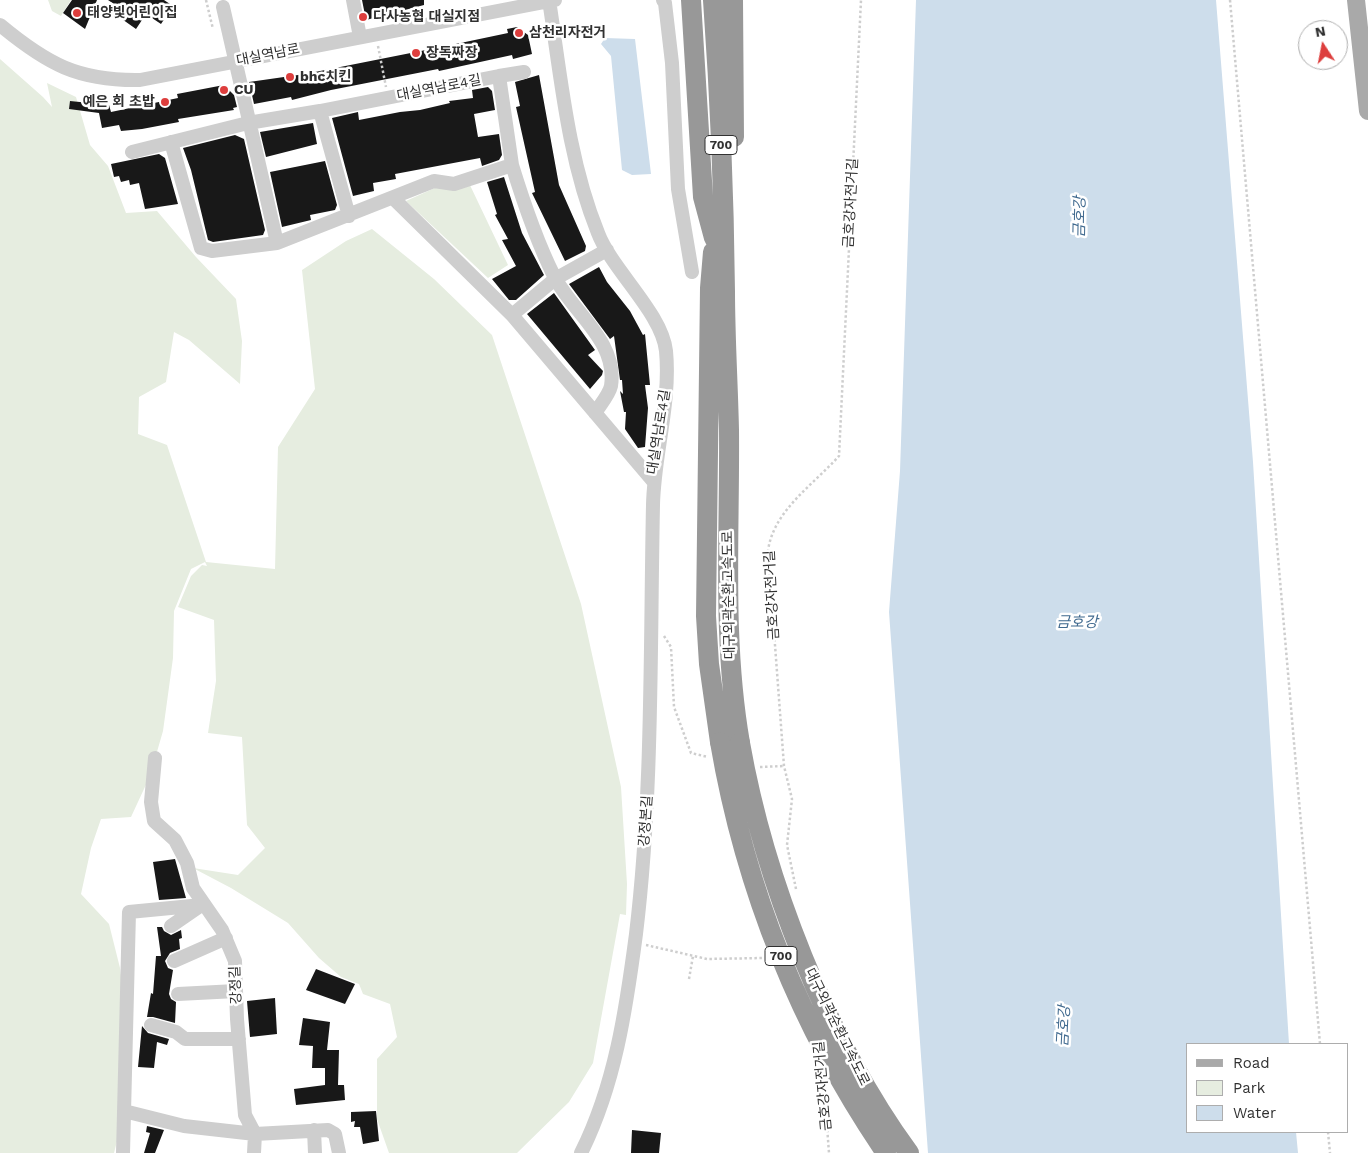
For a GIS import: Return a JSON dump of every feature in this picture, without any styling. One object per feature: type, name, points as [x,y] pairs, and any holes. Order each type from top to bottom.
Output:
[{"type":"highway","points":[[691,0],[703,197],[714,238]]},
{"type":"highway","name":"대구외곽순환고속도로","points":[[702,0],[717,289],[729,431],[727,614],[730,666],[740,743],[749,792],[764,848],[804,959],[866,1087],[909,1153]]},
{"type":"highway","name":"대구외곽순환고속도로","points":[[713,0],[719,85],[725,257],[717,289],[708,427],[706,616],[715,749],[759,902],[787,971],[825,1055],[862,1119],[886,1153]]},
{"type":"highway","points":[[725,257],[734,229],[733,0]]},
{"type":"main road","points":[[1356,0],[1368,111]]},
{"type":"street","points":[[353,0],[360,37]]},
{"type":"street","name":"대실역남로","points":[[0,25],[36,54],[60,68],[110,81],[140,80],[551,0]]},
{"type":"street","name":"대실역남로4길","points":[[551,0],[576,169],[599,236],[654,320],[666,348],[666,387],[654,481]]},
{"type":"street","points":[[663,0],[666,4],[672,63],[678,188],[692,272]]},
{"type":"street","points":[[223,7],[248,124],[277,243]]},
{"type":"street","points":[[498,76],[524,72]]},
{"type":"street","name":"대실역남로4길","points":[[132,152],[248,124],[498,76],[512,165],[530,225],[555,279],[602,342],[610,364],[611,387],[596,413],[654,481]]},
{"type":"street","points":[[320,111],[349,216]]},
{"type":"street","points":[[171,142],[201,248],[212,251],[277,243],[434,182],[454,184],[512,165]]},
{"type":"street","points":[[393,198],[512,315],[596,413]]},
{"type":"street","points":[[512,315],[555,279],[607,250]]},
{"type":"street","name":"강정본길","points":[[581,1153],[596,1122],[615,1062],[635,942],[642,882],[649,782],[652,656],[650,616],[654,481]]},
{"type":"street","name":"강정길","points":[[155,758],[151,802],[154,821],[175,840],[187,863],[192,888],[202,905],[222,930],[235,961],[238,1039],[245,1115],[255,1134]]},
{"type":"street","points":[[171,926],[202,905]]},
{"type":"street","points":[[123,1153],[129,912],[202,905]]},
{"type":"street","points":[[174,961],[226,938]]},
{"type":"street","points":[[178,994],[236,990]]},
{"type":"street","points":[[151,1025],[176,1032],[186,1039],[238,1039]]},
{"type":"street","points":[[124,1111],[184,1126],[255,1134],[328,1130],[335,1134],[340,1153]]},
{"type":"street","points":[[314,1130],[315,1153]]},
{"type":"street","points":[[254,1153],[255,1134]]},
{"type":"path","points":[[206,0],[213,29]]},
{"type":"path","name":"금호강자전거길","points":[[796,892],[787,845],[792,799],[784,766],[768,552],[770,536],[777,522],[839,456],[861,0]]},
{"type":"path","points":[[1230,0],[1320,1043]]},
{"type":"path","points":[[376,34],[388,98]]},
{"type":"path","points":[[650,616],[671,647],[674,707],[690,753],[715,749]]},
{"type":"path","points":[[757,766],[784,766]]},
{"type":"path","points":[[635,942],[707,959],[766,958]]},
{"type":"path","points":[[689,979],[694,956]]},
{"type":"path","name":"금호강자전거길","points":[[824,1077],[829,1153]]},
{"type":"path","points":[[1328,1133],[1330,1153]]},
{"type":"green space","points":[[48,0],[71,0],[61,16],[52,11]]},
{"type":"green space","points":[[0,59],[52,107],[47,83],[76,97],[90,145],[108,166],[126,213],[157,211],[196,257],[236,299],[242,341],[240,384],[189,340],[174,332],[166,382],[139,397],[138,434],[167,445],[206,562],[275,569],[278,447],[315,389],[302,270],[346,241],[372,229],[434,279],[492,335],[581,604],[621,787],[627,884],[626,915],[620,914],[593,1063],[569,1102],[517,1153],[389,1153],[377,1119],[377,1059],[397,1037],[390,1004],[363,994],[359,984],[341,977],[319,958],[288,923],[231,888],[193,868],[238,875],[265,848],[247,825],[242,737],[208,733],[216,681],[214,620],[178,607],[191,576],[202,565],[207,566],[205,562],[191,569],[174,611],[173,658],[163,731],[150,776],[131,817],[101,819],[91,848],[81,894],[109,924],[120,968],[132,1065],[121,1064],[122,1121],[114,1153],[0,1153]]},
{"type":"green space","points":[[468,181],[508,265],[488,278],[406,201],[437,187]]},
{"type":"water","name":"금호강","points":[[916,0],[1216,0],[1253,462],[1289,1043],[1186,1043],[1186,1133],[1296,1133],[1298,1153],[928,1153],[889,612],[900,471]]},
{"type":"water","points":[[605,38],[635,39],[651,174],[632,175],[622,170],[611,56],[601,44]]},
{"type":"building","points":[[72,0],[97,0],[85,29],[63,13]]},
{"type":"building","points":[[108,0],[164,0],[173,6],[161,24],[146,14],[136,29],[119,17],[123,10]]},
{"type":"building","points":[[362,0],[424,0],[424,5],[366,20]]},
{"type":"building","points":[[517,27],[528,35],[532,54],[513,59],[512,55],[439,71],[438,69],[331,90],[292,100],[291,97],[254,104],[249,82],[305,74],[451,45],[508,33],[507,29]]},
{"type":"building","points":[[539,75],[559,185],[586,246],[585,251],[565,261],[532,193],[535,192],[516,107],[520,106],[515,82]]},
{"type":"building","points":[[224,85],[234,95],[237,107],[233,108],[234,110],[178,119],[179,122],[142,129],[121,131],[119,125],[102,128],[99,113],[69,109],[70,101],[109,105],[111,112],[178,98],[177,94]]},
{"type":"building","points":[[488,87],[492,91],[495,110],[474,114],[478,137],[499,134],[502,155],[499,160],[482,166],[480,158],[395,174],[396,179],[373,183],[374,191],[353,196],[332,118],[358,112],[359,120],[420,110],[450,103],[449,101],[473,98],[472,90]]},
{"type":"building","points":[[313,123],[317,144],[266,157],[260,132]]},
{"type":"building","points":[[235,135],[244,139],[265,230],[263,235],[213,242],[208,240],[191,170],[183,148]]},
{"type":"building","points":[[159,154],[165,158],[178,204],[145,209],[139,183],[130,185],[129,180],[121,182],[119,176],[114,177],[111,164]]},
{"type":"building","points":[[325,161],[337,205],[335,210],[310,215],[311,220],[282,227],[270,172]]},
{"type":"building","points":[[504,177],[522,233],[544,275],[516,300],[509,300],[492,279],[516,266],[502,240],[508,239],[495,215],[497,214],[487,182]]},
{"type":"building","points":[[599,267],[607,282],[630,311],[643,335],[645,334],[650,385],[645,385],[648,408],[645,447],[638,448],[625,429],[626,412],[624,412],[620,391],[623,394],[614,336],[610,339],[569,284]]},
{"type":"building","points":[[554,293],[595,350],[588,355],[603,371],[602,375],[590,389],[527,314]]},
{"type":"building","points":[[175,859],[186,898],[159,900],[153,862]]},
{"type":"building","points":[[157,927],[162,927],[164,931],[171,935],[181,930],[182,938],[179,939],[180,949],[170,953],[165,961],[168,968],[173,970],[169,994],[171,999],[176,1002],[175,1023],[147,1017],[151,993],[153,994],[156,956],[161,956]]},
{"type":"building","points":[[316,969],[355,984],[345,1004],[306,990]]},
{"type":"building","points":[[275,998],[277,1034],[250,1037],[247,1001]]},
{"type":"building","points":[[303,1018],[330,1022],[327,1050],[339,1050],[338,1085],[344,1085],[345,1100],[296,1105],[294,1089],[325,1085],[325,1068],[312,1068],[313,1046],[299,1045]]},
{"type":"building","points":[[142,1026],[148,1033],[169,1039],[167,1045],[157,1042],[154,1068],[138,1067]]},
{"type":"building","points":[[376,1111],[379,1141],[363,1144],[360,1127],[354,1127],[355,1121],[351,1122],[351,1112]]},
{"type":"building","points":[[147,1126],[164,1130],[155,1153],[144,1153],[150,1133],[146,1132]]},
{"type":"building","points":[[632,1130],[661,1133],[659,1153],[631,1153]]},
{"type":"place","name":"태양빛어린이집","points":[[77,13]]},
{"type":"place","name":"다사농협 대실지점","points":[[363,17]]},
{"type":"place","name":"삼천리자전거","points":[[519,33]]},
{"type":"place","name":"장독짜장","points":[[416,53]]},
{"type":"place","name":"bhc치킨","points":[[290,77]]},
{"type":"place","name":"CU","points":[[224,90]]},
{"type":"place","name":"예은 회 초밥","points":[[165,102]]}]
